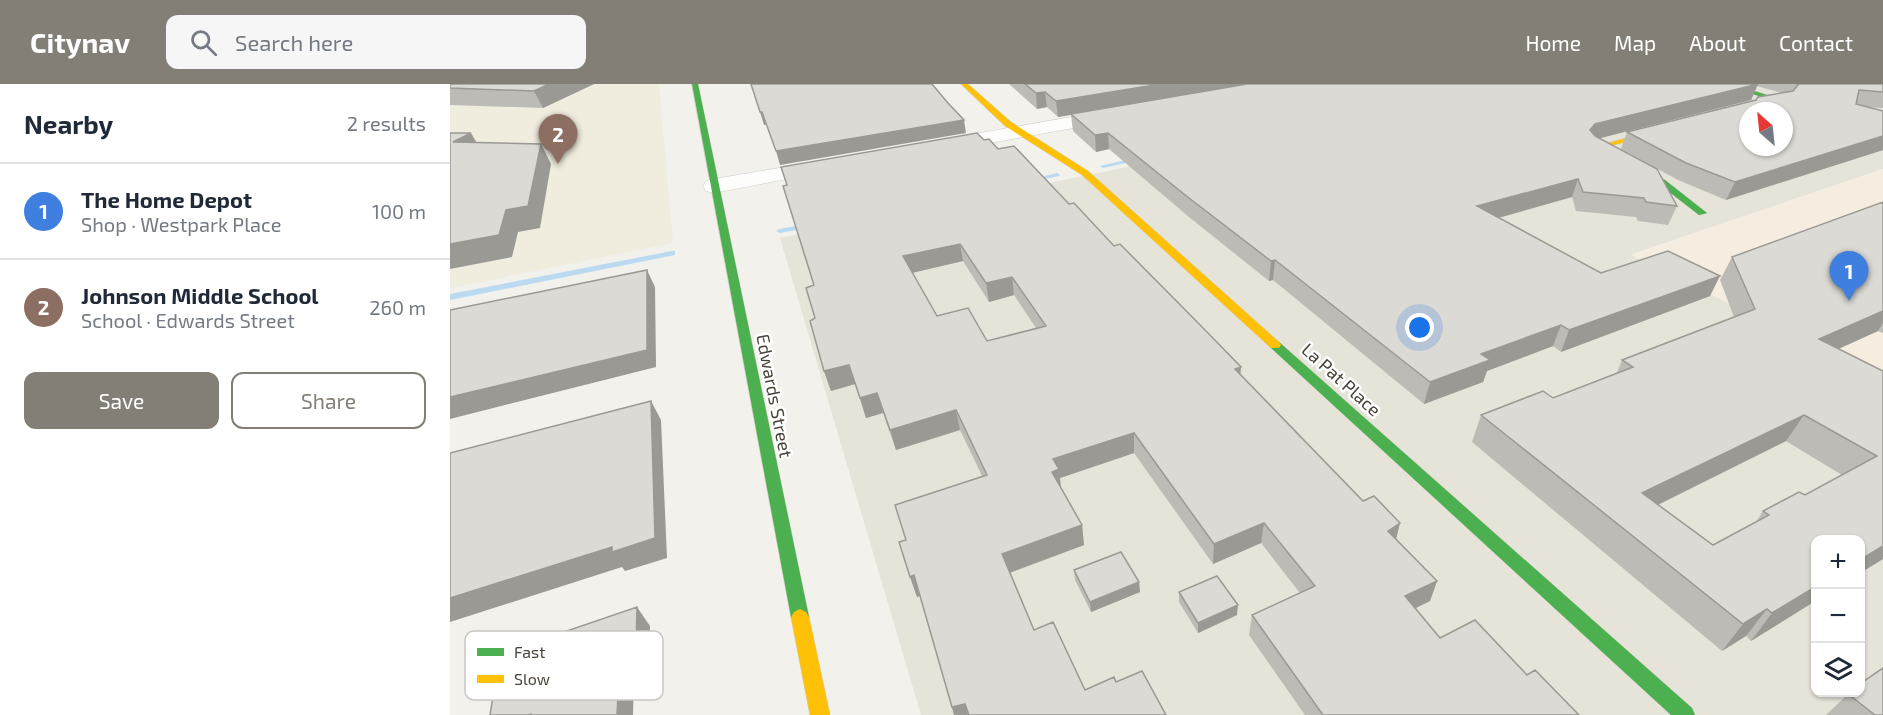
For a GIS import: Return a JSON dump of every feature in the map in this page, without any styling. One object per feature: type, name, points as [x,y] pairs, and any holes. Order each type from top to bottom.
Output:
[{"type":"street","name":"Edwards Street","points":[[695,84],[820,715]]},
{"type":"street","name":"La Pat Place","points":[[964,84],[998,115],[1021,132],[1082,170],[1685,715]]},
{"type":"street","points":[[1725,84],[1779,100],[1771,102]]},
{"type":"street","points":[[927,149],[1135,112]]},
{"type":"street","points":[[1677,126],[1597,147],[1662,182],[1702,213]]},
{"type":"street","points":[[714,186],[844,163]]},
{"type":"shaded area","points":[[450,84],[659,84],[673,243],[450,288]]},
{"type":"shaded area","points":[[1533,84],[1883,84],[1883,169],[1632,254],[1883,380],[1883,715],[921,715],[780,238]]},
{"type":"shaded area","points":[[1883,169],[1883,380],[1631,255]]},
{"type":"building","points":[[450,84],[549,84],[534,91],[450,88]]},
{"type":"building","points":[[751,84],[932,84],[964,120],[776,151]]},
{"type":"building","points":[[1025,84],[1160,84],[1056,101],[1045,92],[1036,93]]},
{"type":"building","points":[[1247,84],[1758,84],[1595,124],[1590,130],[1595,136],[1657,169],[1677,206],[1646,202],[1644,198],[1583,192],[1578,179],[1477,206],[1601,273],[1668,251],[1720,276],[1569,330],[1561,325],[1481,354],[1490,360],[1430,382],[1275,260],[1271,261],[1189,198],[1108,133],[1095,135],[1071,114]]},
{"type":"building","points":[[1797,84],[1883,84],[1883,92],[1859,90],[1856,104],[1883,111],[1883,136],[1735,182],[1686,163],[1627,132],[1739,104],[1739,156],[1793,156],[1793,102],[1748,102],[1758,97],[1793,91]]},
{"type":"building","points":[[450,133],[471,133],[453,142],[541,144],[528,206],[506,210],[499,235],[450,244]]},
{"type":"building","points":[[977,133],[984,140],[989,139],[998,149],[1014,146],[1069,204],[1074,203],[1114,246],[1120,244],[1209,334],[1241,367],[1235,369],[1363,501],[1374,496],[1400,523],[1388,531],[1437,581],[1405,596],[1440,638],[1475,620],[1527,675],[1535,670],[1579,715],[1323,715],[1252,615],[1315,586],[1264,523],[1214,544],[1134,433],[1053,459],[1059,469],[1052,472],[1082,525],[1002,554],[1034,630],[1053,622],[1085,690],[1114,677],[1116,682],[1142,671],[1166,715],[969,715],[965,704],[952,707],[914,575],[910,577],[899,542],[906,540],[895,505],[987,475],[956,410],[890,430],[877,393],[860,398],[849,365],[824,371],[810,321],[815,318],[806,288],[814,285],[783,186],[787,185],[781,167]],"holes":[[[960,244],[986,283],[1012,277],[1046,326],[987,341],[968,308],[937,316],[903,256]]]},
{"type":"building","points":[[1883,202],[1883,311],[1819,339],[1883,371],[1883,546],[1865,557],[1865,535],[1811,535],[1811,589],[1772,613],[1767,609],[1743,624],[1481,415],[1543,391],[1553,398],[1633,367],[1622,360],[1755,309],[1732,257]],"holes":[[[1804,415],[1877,456],[1805,495],[1799,492],[1763,511],[1769,515],[1713,545],[1642,493]]]},
{"type":"building","points":[[647,270],[647,350],[450,397],[450,310]]},
{"type":"building","points":[[651,401],[655,538],[612,552],[612,547],[450,598],[450,453]]},
{"type":"building","points":[[1121,552],[1139,582],[1090,602],[1074,570]]},
{"type":"building","points":[[1217,576],[1238,605],[1198,623],[1179,592]]},
{"type":"building","points":[[637,607],[636,631],[567,631]]},
{"type":"building","points":[[1883,668],[1883,715],[1875,715],[1852,697],[1865,697],[1865,681]]},
{"type":"building","points":[[492,700],[618,700],[617,715],[490,715]]},
{"type":"waterway","points":[[1103,166],[1138,159]]},
{"type":"waterway","points":[[1031,180],[1057,175]]},
{"type":"waterway","points":[[780,231],[810,225]]},
{"type":"waterway","points":[[450,297],[672,253]]},
{"type":"traffic: fast","points":[[695,84],[800,617]]},
{"type":"traffic: fast","points":[[1725,84],[1779,100],[1772,102]]},
{"type":"traffic: fast","points":[[1627,164],[1662,182],[1702,213]]},
{"type":"traffic: fast","points":[[1275,345],[1685,715]]},
{"type":"traffic: slow","points":[[964,84],[1008,124],[1085,173],[1275,345]]},
{"type":"traffic: slow","points":[[1597,147],[1668,129]]},
{"type":"traffic: slow","points":[[800,617],[820,715]]},
{"type":"place","name":"Johnson Middle School","points":[[558,164]]},
{"type":"place","name":"The Home Depot","points":[[1849,301]]}]
